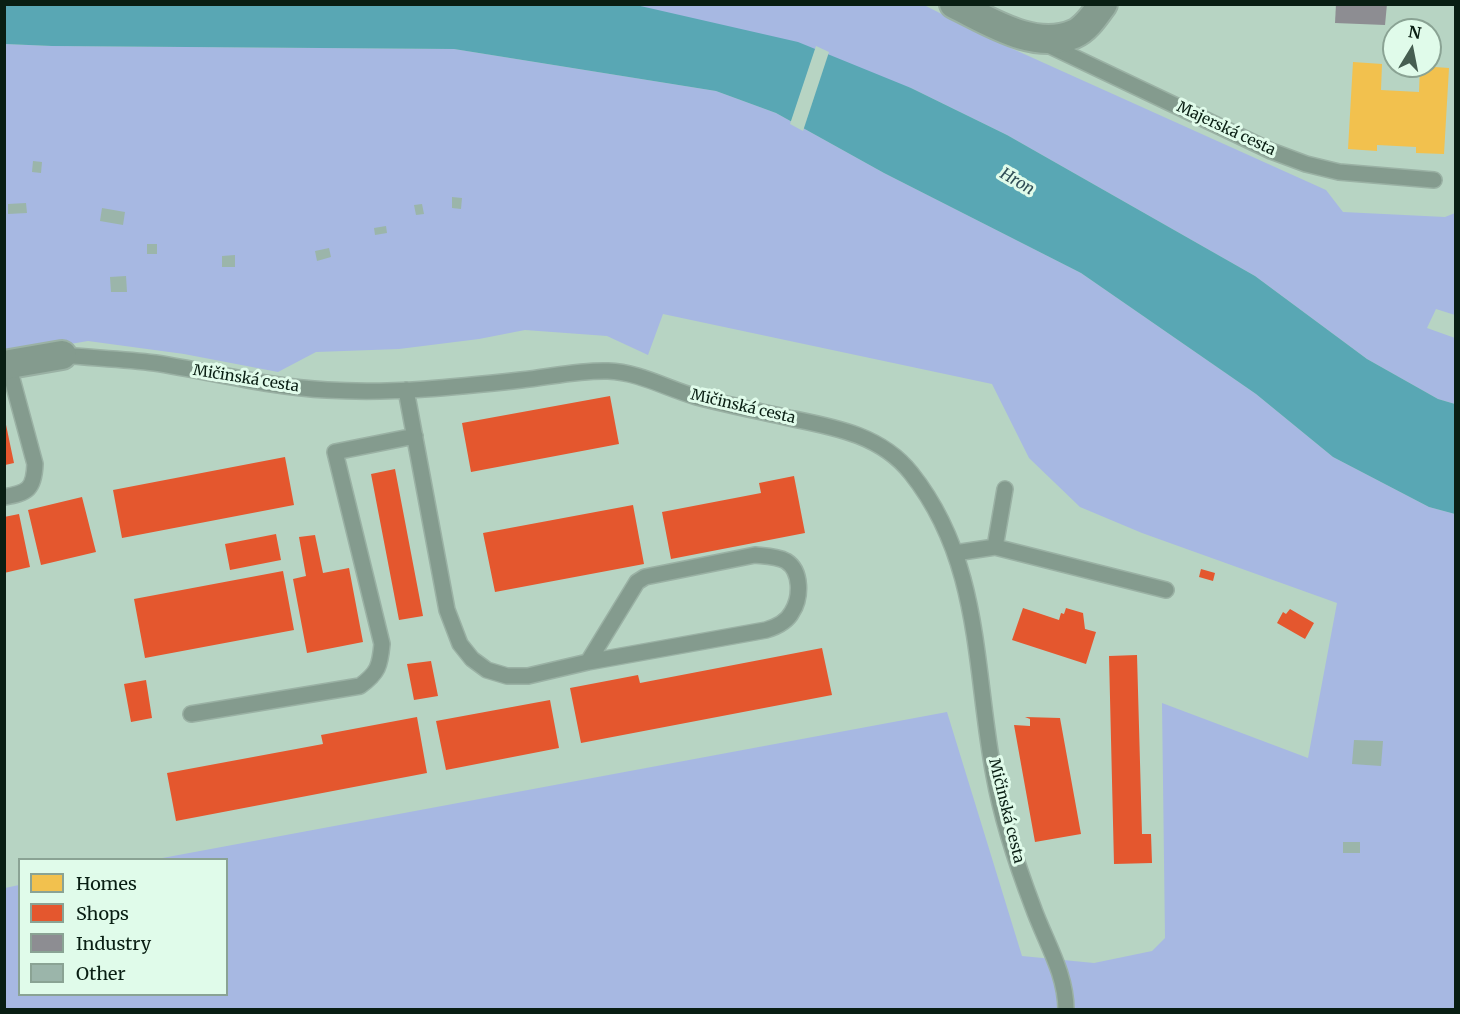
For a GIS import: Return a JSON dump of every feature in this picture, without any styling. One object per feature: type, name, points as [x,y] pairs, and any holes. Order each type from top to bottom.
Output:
[{"type":"street","name":"Majerská cesta","points":[[954,4],[1009,30],[1030,37],[1055,39],[1075,34],[1090,22],[1103,4]]},
{"type":"street","name":"Mičinská cesta","points":[[6,364],[62,355]]},
{"type":"lane","name":"Majerská cesta","points":[[1030,37],[1271,151],[1298,161],[1339,172],[1434,180]]},
{"type":"lane","name":"Mičinská cesta","points":[[62,355],[154,363],[279,386],[328,390],[406,390],[452,387],[585,371],[610,371],[632,374],[701,398],[841,429],[884,447],[910,471],[936,509],[962,573],[977,644],[994,776],[1026,887],[1062,979],[1066,993],[1066,1010]]},
{"type":"lane","points":[[4,498],[23,494],[30,487],[34,478],[35,464],[6,364]]},
{"type":"lane","points":[[406,390],[447,610],[453,630],[466,652],[487,670],[507,676],[528,676],[588,662],[766,630],[780,625],[792,613],[799,585],[796,571],[786,561],[771,556],[754,555],[645,577],[637,582],[588,662]]},
{"type":"lane","points":[[191,714],[360,686],[373,677],[380,663],[382,644],[335,452],[415,436]]},
{"type":"lane","points":[[995,547],[1005,489]]},
{"type":"lane","points":[[955,553],[995,547],[1166,590]]},
{"type":"shaded area","points":[[636,5],[924,5],[993,40],[1326,190],[1343,212],[1445,217],[1455,213],[1455,315],[1436,309],[1427,328],[1455,338],[1455,404],[1438,399],[1367,359],[1255,276],[1007,135],[911,88]]},
{"type":"shaded area","points":[[5,44],[454,49],[716,91],[776,113],[884,173],[1081,273],[1256,394],[1333,457],[1429,507],[1455,514],[1455,1009],[5,1009],[5,888],[18,885],[18,996],[228,996],[228,858],[162,858],[947,712],[1022,956],[1094,963],[1152,951],[1165,938],[1162,703],[1308,758],[1337,603],[1142,533],[1080,507],[1029,458],[992,384],[663,314],[648,355],[607,336],[525,330],[479,339],[399,349],[316,352],[278,372],[184,354],[88,341],[5,355]]},
{"type":"water","name":"Hron","points":[[5,4],[636,5],[798,42],[911,88],[1007,135],[1255,276],[1367,359],[1438,399],[1455,404],[1455,514],[1429,507],[1333,457],[1256,394],[1081,273],[884,173],[776,113],[716,91],[454,49],[5,44]]},
{"type":"pier","points":[[816,46],[829,52],[803,131],[790,124]]},
{"type":"building: Homes","points":[[1353,62],[1382,64],[1381,90],[1419,92],[1420,78],[1442,78],[1442,68],[1449,68],[1444,154],[1416,153],[1416,147],[1377,145],[1377,151],[1348,149]]},
{"type":"building: Shops","points":[[610,396],[619,444],[471,472],[462,423]]},
{"type":"building: Shops","points":[[5,420],[14,463],[5,465]]},
{"type":"building: Shops","points":[[285,457],[294,505],[122,538],[113,490]]},
{"type":"building: Shops","points":[[395,469],[423,616],[399,620],[371,474]]},
{"type":"building: Shops","points":[[794,476],[805,533],[671,559],[662,512],[761,493],[759,483]]},
{"type":"building: Shops","points":[[82,497],[96,552],[41,565],[28,510]]},
{"type":"building: Shops","points":[[633,505],[644,564],[495,592],[483,533]]},
{"type":"building: Shops","points":[[19,514],[30,567],[4,573],[4,517]]},
{"type":"building: Shops","points":[[276,534],[281,560],[230,570],[225,544]]},
{"type":"building: Shops","points":[[315,535],[323,573],[349,568],[363,642],[307,653],[293,579],[306,576],[299,537]]},
{"type":"building: Shops","points":[[1201,569],[1215,573],[1213,581],[1199,577]]},
{"type":"building: Shops","points":[[283,571],[294,630],[145,658],[134,599]]},
{"type":"building: Shops","points":[[1023,608],[1059,620],[1066,608],[1083,613],[1085,629],[1096,632],[1086,664],[1012,640]]},
{"type":"building: Shops","points":[[1290,609],[1314,623],[1305,639],[1277,623],[1283,612],[1286,614]]},
{"type":"building: Shops","points":[[822,648],[832,695],[581,743],[570,688],[638,675],[640,683]]},
{"type":"building: Shops","points":[[1137,655],[1142,834],[1151,834],[1152,863],[1114,864],[1109,656]]},
{"type":"building: Shops","points":[[431,661],[438,696],[414,700],[407,664]]},
{"type":"building: Shops","points":[[146,680],[152,718],[131,722],[124,684]]},
{"type":"building: Shops","points":[[550,700],[559,748],[446,770],[436,721]]},
{"type":"building: Shops","points":[[417,717],[427,773],[176,821],[167,773],[323,744],[321,735]]},
{"type":"building: Shops","points":[[1025,717],[1060,718],[1081,834],[1035,842],[1014,725],[1030,726],[1030,719]]},
{"type":"building: Industry","points":[[1336,4],[1387,4],[1386,18],[1382,18],[1382,25],[1335,23]]},
{"type":"building: Other","points":[[33,161],[42,162],[41,173],[32,172]]},
{"type":"building: Other","points":[[452,197],[462,198],[461,209],[452,208]]},
{"type":"building: Other","points":[[26,203],[27,213],[8,214],[8,204]]},
{"type":"building: Other","points":[[422,204],[424,214],[416,215],[414,205]]},
{"type":"building: Other","points":[[102,208],[125,212],[123,225],[100,221]]},
{"type":"building: Other","points":[[386,226],[387,233],[375,235],[374,228]]},
{"type":"building: Other","points":[[147,244],[157,244],[157,254],[147,254]]},
{"type":"building: Other","points":[[329,248],[331,257],[317,261],[315,251]]},
{"type":"building: Other","points":[[235,255],[235,267],[222,267],[222,256]]},
{"type":"building: Other","points":[[126,276],[127,292],[111,292],[110,277]]},
{"type":"building: Other","points":[[1354,740],[1383,741],[1381,766],[1352,764]]},
{"type":"building: Other","points":[[1343,842],[1360,842],[1360,853],[1343,853]]}]
